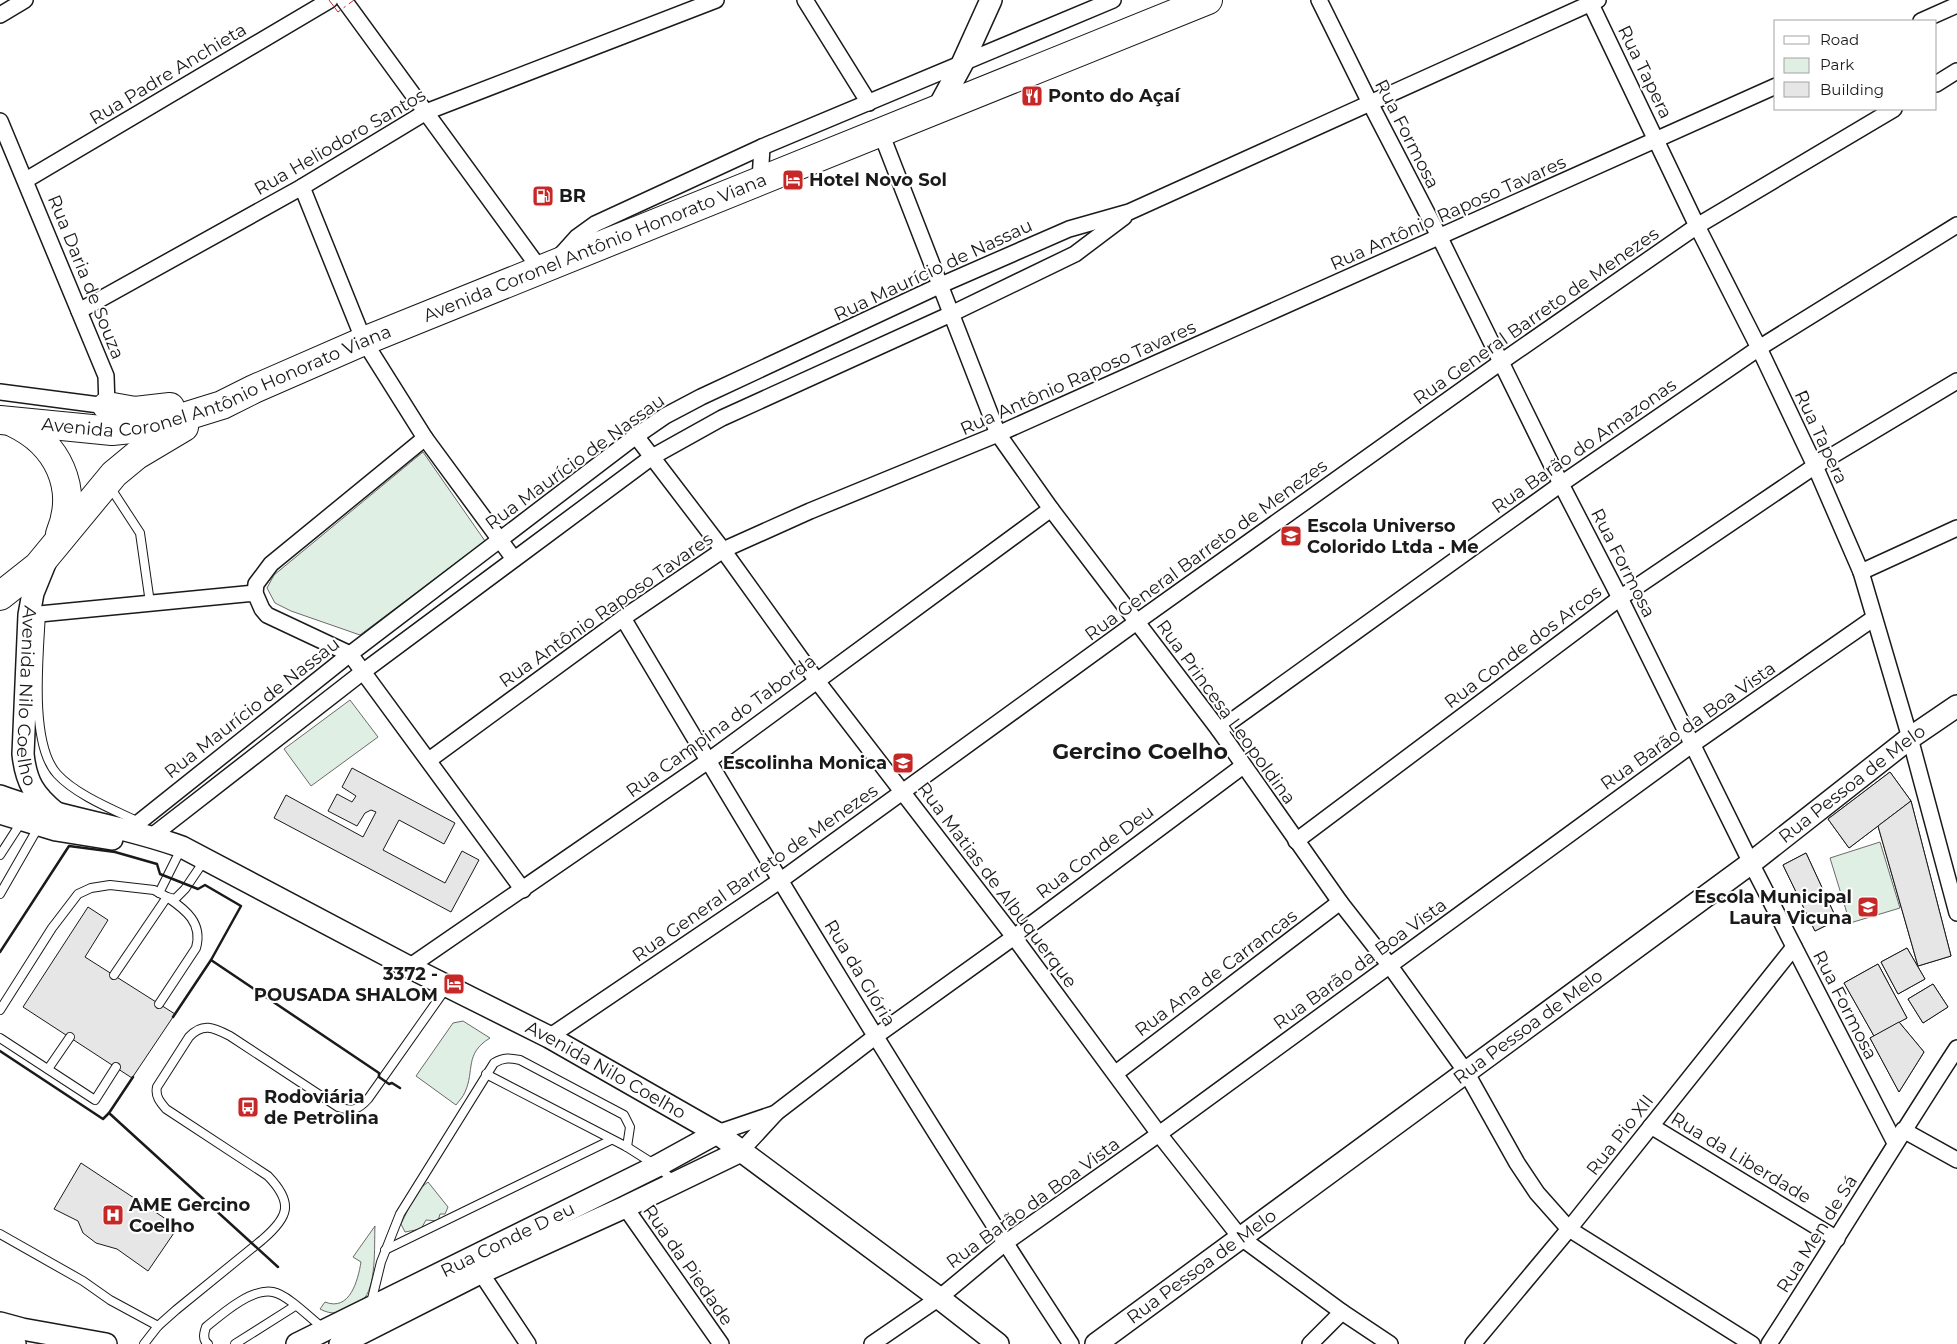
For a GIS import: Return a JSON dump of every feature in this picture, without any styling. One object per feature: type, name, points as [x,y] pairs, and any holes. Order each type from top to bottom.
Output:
[{"type":"highway","name":"Avenida Coronel Antônio Honorato Viana","points":[[4,421],[98,430],[128,430],[150,427],[222,405],[364,341],[546,266],[1208,0]]},
{"type":"highway","points":[[107,406],[134,411],[173,407],[254,389]]},
{"type":"highway","points":[[0,596],[38,566],[107,483],[137,455],[222,405]]},
{"type":"highway","points":[[4,421],[24,428],[43,443],[50,450],[61,471],[68,496],[68,508],[57,542]]},
{"type":"main road","points":[[937,110],[962,64],[991,0]]},
{"type":"main road","name":"Avenida Nilo Coelho","points":[[18,815],[38,797],[30,786],[25,771],[23,754],[35,614],[33,593],[40,572],[57,542]]},
{"type":"main road","name":"Rua Pessoa de Melo","points":[[1096,1344],[1751,863],[1910,738],[1957,706]]},
{"type":"main road","name":"Avenida Nilo Coelho","points":[[18,815],[140,829],[182,847],[409,968],[549,1037],[717,1133],[998,1344]]},
{"type":"main road","name":"Avenida Nilo Coelho","points":[[18,815],[93,836],[182,847]]},
{"type":"main road","name":"Rua Conde D eu","points":[[297,1344],[336,1337],[475,1265],[717,1133]]},
{"type":"main road","name":"Rua Conde D eu","points":[[475,1265],[625,1207],[741,1151]]},
{"type":"main road","points":[[4,1338],[22,1329],[106,1344]]},
{"type":"street","points":[[0,15],[25,0]]},
{"type":"street","name":"Rua Padre Anchieta","points":[[26,180],[330,0]]},
{"type":"street","points":[[344,0],[426,112],[546,266]]},
{"type":"street","name":"Rua Heliodoro Santos","points":[[79,310],[302,187],[426,112],[716,0]]},
{"type":"street","points":[[805,0],[869,103]]},
{"type":"street","name":"Avenida Coronel Antônio Honorato Viana","points":[[546,266],[577,237],[595,224],[762,147],[1113,0]]},
{"type":"street","name":"Rua Formosa","points":[[1319,0],[1440,238],[1751,863],[1794,947],[1899,1136]]},
{"type":"street","name":"Rua Maurício de Nassau","points":[[140,829],[350,654],[636,436],[665,416],[709,393],[941,285],[1069,229],[1129,212],[1593,1]]},
{"type":"street","name":"Rua Tapera","points":[[1593,1],[1697,226],[1816,466],[1862,572],[1910,738],[1952,871],[1957,913]]},
{"type":"street","points":[[1923,20],[1955,7]]},
{"type":"street","points":[[1937,83],[1957,71]]},
{"type":"street","name":"Rua Antônio Raposo Tavares","points":[[429,760],[623,618],[723,550],[998,434],[1440,238],[1774,87]]},
{"type":"street","name":"Rua General Barreto de Menezes","points":[[549,1037],[781,880],[1138,621],[1501,362],[1697,226],[1892,110]]},
{"type":"street","name":"Rua Daria de Souza","points":[[0,121],[106,376],[107,406]]},
{"type":"street","name":"Rua Princesa Leopoldina","points":[[881,133],[998,434],[1051,509],[1138,621],[1218,730],[1340,902],[1390,966],[1466,1072],[1517,1163],[1537,1192],[1569,1230],[1752,1344]]},
{"type":"street","points":[[760,180],[762,147]]},
{"type":"street","points":[[302,187],[364,341],[425,438],[514,559]]},
{"type":"street","name":"Rua Maurício de Nassau","points":[[140,829],[364,671],[652,456],[722,418],[951,314],[1075,254],[1129,212]]},
{"type":"street","name":"Rua Barão do Amazonas","points":[[1218,730],[1561,484],[1759,348],[1957,225]]},
{"type":"street","name":"Rua Conde dos Arcos","points":[[1296,841],[1620,598],[1816,466],[1957,380]]},
{"type":"street","points":[[0,392],[107,406]]},
{"type":"street","name":"Rua Matias de Albuquerque","points":[[636,436],[723,550],[817,681],[1014,937],[1116,1073],[1159,1134],[1240,1237],[1342,1312],[1390,1344]]},
{"type":"street","points":[[425,438],[270,564],[256,584],[255,593],[262,609],[267,615],[350,654],[523,890]]},
{"type":"street","name":"Rua Campina do Taborda","points":[[409,968],[708,761],[1051,509]]},
{"type":"street","points":[[1862,572],[1957,528]]},
{"type":"street","points":[[35,614],[255,593]]},
{"type":"street","name":"Rua da Glória","points":[[623,618],[876,1036],[1005,1243],[1071,1344]]},
{"type":"street","name":"Rua Barão da Boa Vista","points":[[872,1344],[939,1298],[1005,1243],[1159,1134],[1693,744],[1874,618]]},
{"type":"street","name":"Rua Conde Deu","points":[[741,1151],[778,1112],[876,1036],[1014,937],[1243,766]]},
{"type":"street","name":"Rua Ana de Carrancas","points":[[1116,1073],[1340,902]]},
{"type":"street","name":"Rua Pio XII","points":[[1473,1344],[1569,1230],[1794,947]]},
{"type":"street","name":"Rua Men de Sá","points":[[1769,1344],[1837,1239],[1899,1136],[1957,1048]]},
{"type":"street","name":"Rua Conde Deu","points":[[717,1133],[778,1112]]},
{"type":"street","name":"Rua da Liberdade","points":[[1650,1126],[1837,1239]]},
{"type":"street","points":[[1899,1136],[1957,1160]]},
{"type":"street","name":"Rua da Piedade","points":[[625,1207],[721,1344]]},
{"type":"street","points":[[475,1265],[528,1344]]},
{"type":"street","points":[[1310,1344],[1342,1312]]},
{"type":"lane","points":[[107,483],[140,533],[150,603]]},
{"type":"lane","points":[[35,614],[40,728],[47,758],[56,773],[70,785],[140,829]]},
{"type":"lane","points":[[0,854],[18,815]]},
{"type":"lane","points":[[0,894],[18,815]]},
{"type":"lane","points":[[159,893],[182,847]]},
{"type":"lane","points":[[167,897],[175,899],[180,895],[205,859]]},
{"type":"lane","points":[[0,1010],[52,928],[78,894],[91,888],[110,885],[154,890],[188,912],[197,929],[198,941],[196,948],[159,1004]]},
{"type":"lane","points":[[114,975],[167,897]]},
{"type":"lane","points":[[144,1344],[158,1326],[268,1235],[278,1226],[283,1217],[284,1198],[278,1187],[268,1176],[166,1109],[160,1103],[156,1092],[157,1087],[195,1031],[203,1028],[214,1028],[230,1036],[338,1107],[348,1111],[356,1110],[368,1099],[448,986]]},
{"type":"lane","points":[[48,1069],[70,1037]]},
{"type":"lane","points":[[0,1038],[95,1100],[116,1067]]},
{"type":"lane","points":[[370,1318],[385,1250],[400,1214],[494,1063],[501,1059],[509,1058],[520,1060],[624,1115],[630,1127],[627,1147]]},
{"type":"lane","points":[[486,1074],[627,1147],[656,1166],[675,1182]]},
{"type":"lane","points":[[385,1250],[611,1140]]},
{"type":"lane","points":[[0,1234],[83,1281],[110,1300],[158,1326]]},
{"type":"lane","points":[[208,1344],[204,1335],[206,1327],[251,1294],[262,1291],[274,1292],[336,1337]]},
{"type":"lane","points":[[235,1344],[295,1306]]},
{"type":"green space","points":[[423,452],[485,541],[360,635],[291,611],[275,603],[267,588],[274,575]]},
{"type":"green space","points":[[350,700],[378,737],[311,786],[284,749]]},
{"type":"green space","points":[[1880,842],[1900,908],[1850,923],[1830,858]]},
{"type":"green space","points":[[463,1021],[490,1038],[482,1044],[473,1056],[468,1084],[456,1105],[416,1076],[453,1023]]},
{"type":"green space","points":[[428,1182],[448,1207],[445,1214],[440,1214],[438,1221],[426,1220],[421,1229],[405,1232],[401,1224],[417,1191]]},
{"type":"green space","points":[[375,1226],[374,1266],[367,1295],[362,1301],[344,1311],[332,1313],[320,1309],[325,1302],[334,1304],[341,1302],[351,1292],[358,1277],[361,1262],[353,1257]]},
{"type":"building","points":[[352,768],[455,823],[444,844],[399,820],[383,850],[445,883],[462,851],[479,860],[451,912],[274,818],[286,795],[363,837],[376,812],[371,810],[365,813],[357,826],[328,811],[337,794],[352,802],[356,796],[342,787]]},
{"type":"building","points":[[1890,772],[1911,801],[1951,956],[1918,966],[1878,826],[1849,848],[1828,819]]},
{"type":"building","points":[[1890,772],[1911,801],[1849,848],[1828,819]]},
{"type":"building","points":[[1911,801],[1951,956],[1918,966],[1878,826]]},
{"type":"building","points":[[1806,853],[1837,920],[1815,931],[1783,865]]},
{"type":"building","points":[[1806,853],[1837,920],[1815,931],[1783,865]]},
{"type":"building","points":[[88,907],[108,920],[85,957],[175,1014],[132,1078],[23,1007]]},
{"type":"building","points":[[1907,948],[1925,979],[1898,994],[1881,962]]},
{"type":"building","points":[[1907,948],[1925,979],[1898,994],[1881,962]]},
{"type":"building","points":[[1878,964],[1907,1018],[1899,1022],[1924,1052],[1899,1092],[1870,1038],[1874,1036],[1844,983]]},
{"type":"building","points":[[1878,964],[1907,1018],[1874,1036],[1844,983]]},
{"type":"building","points":[[1933,984],[1948,1007],[1923,1023],[1908,999]]},
{"type":"building","points":[[1933,984],[1948,1007],[1923,1023],[1908,999]]},
{"type":"building","points":[[1899,1022],[1924,1052],[1899,1092],[1870,1038]]},
{"type":"building","name":"AME Gercino Coelho","points":[[81,1163],[178,1227],[148,1271],[117,1249],[96,1243],[83,1233],[78,1221],[54,1209]]},
{"type":"wall","points":[[0,952],[69,846],[115,852],[157,864],[160,874],[198,889],[205,885],[241,906],[211,960]]},
{"type":"wall","points":[[173,1017],[211,960],[379,1073],[379,1077],[389,1084],[392,1083],[400,1088]]},
{"type":"wall","points":[[0,1051],[103,1119],[109,1113]]},
{"type":"wall","points":[[133,1077],[109,1113],[278,1267]]},
{"type":"power","points":[[329,0],[338,12],[354,0]]},
{"type":"place","name":"Ponto do Açaí","points":[[1032,96]]},
{"type":"place","name":"Hotel Novo Sol","points":[[793,180]]},
{"type":"place","name":"BR","points":[[543,196]]},
{"type":"place","name":"Escola Universo Colorido Ltda - Me","points":[[1291,536]]},
{"type":"place","name":"Escolinha Monica","points":[[903,763]]},
{"type":"place","name":"Escola Municipal Laura Vicuna","points":[[1868,907]]},
{"type":"place","name":"3372 - POUSADA SHALOM","points":[[454,984]]},
{"type":"place","name":"Rodoviária de Petrolina","points":[[248,1107]]},
{"type":"place","name":"AME Gercino Coelho","points":[[113,1215]]},
{"type":"district","name":"Gercino Coelho","points":[[1140,751]]}]
